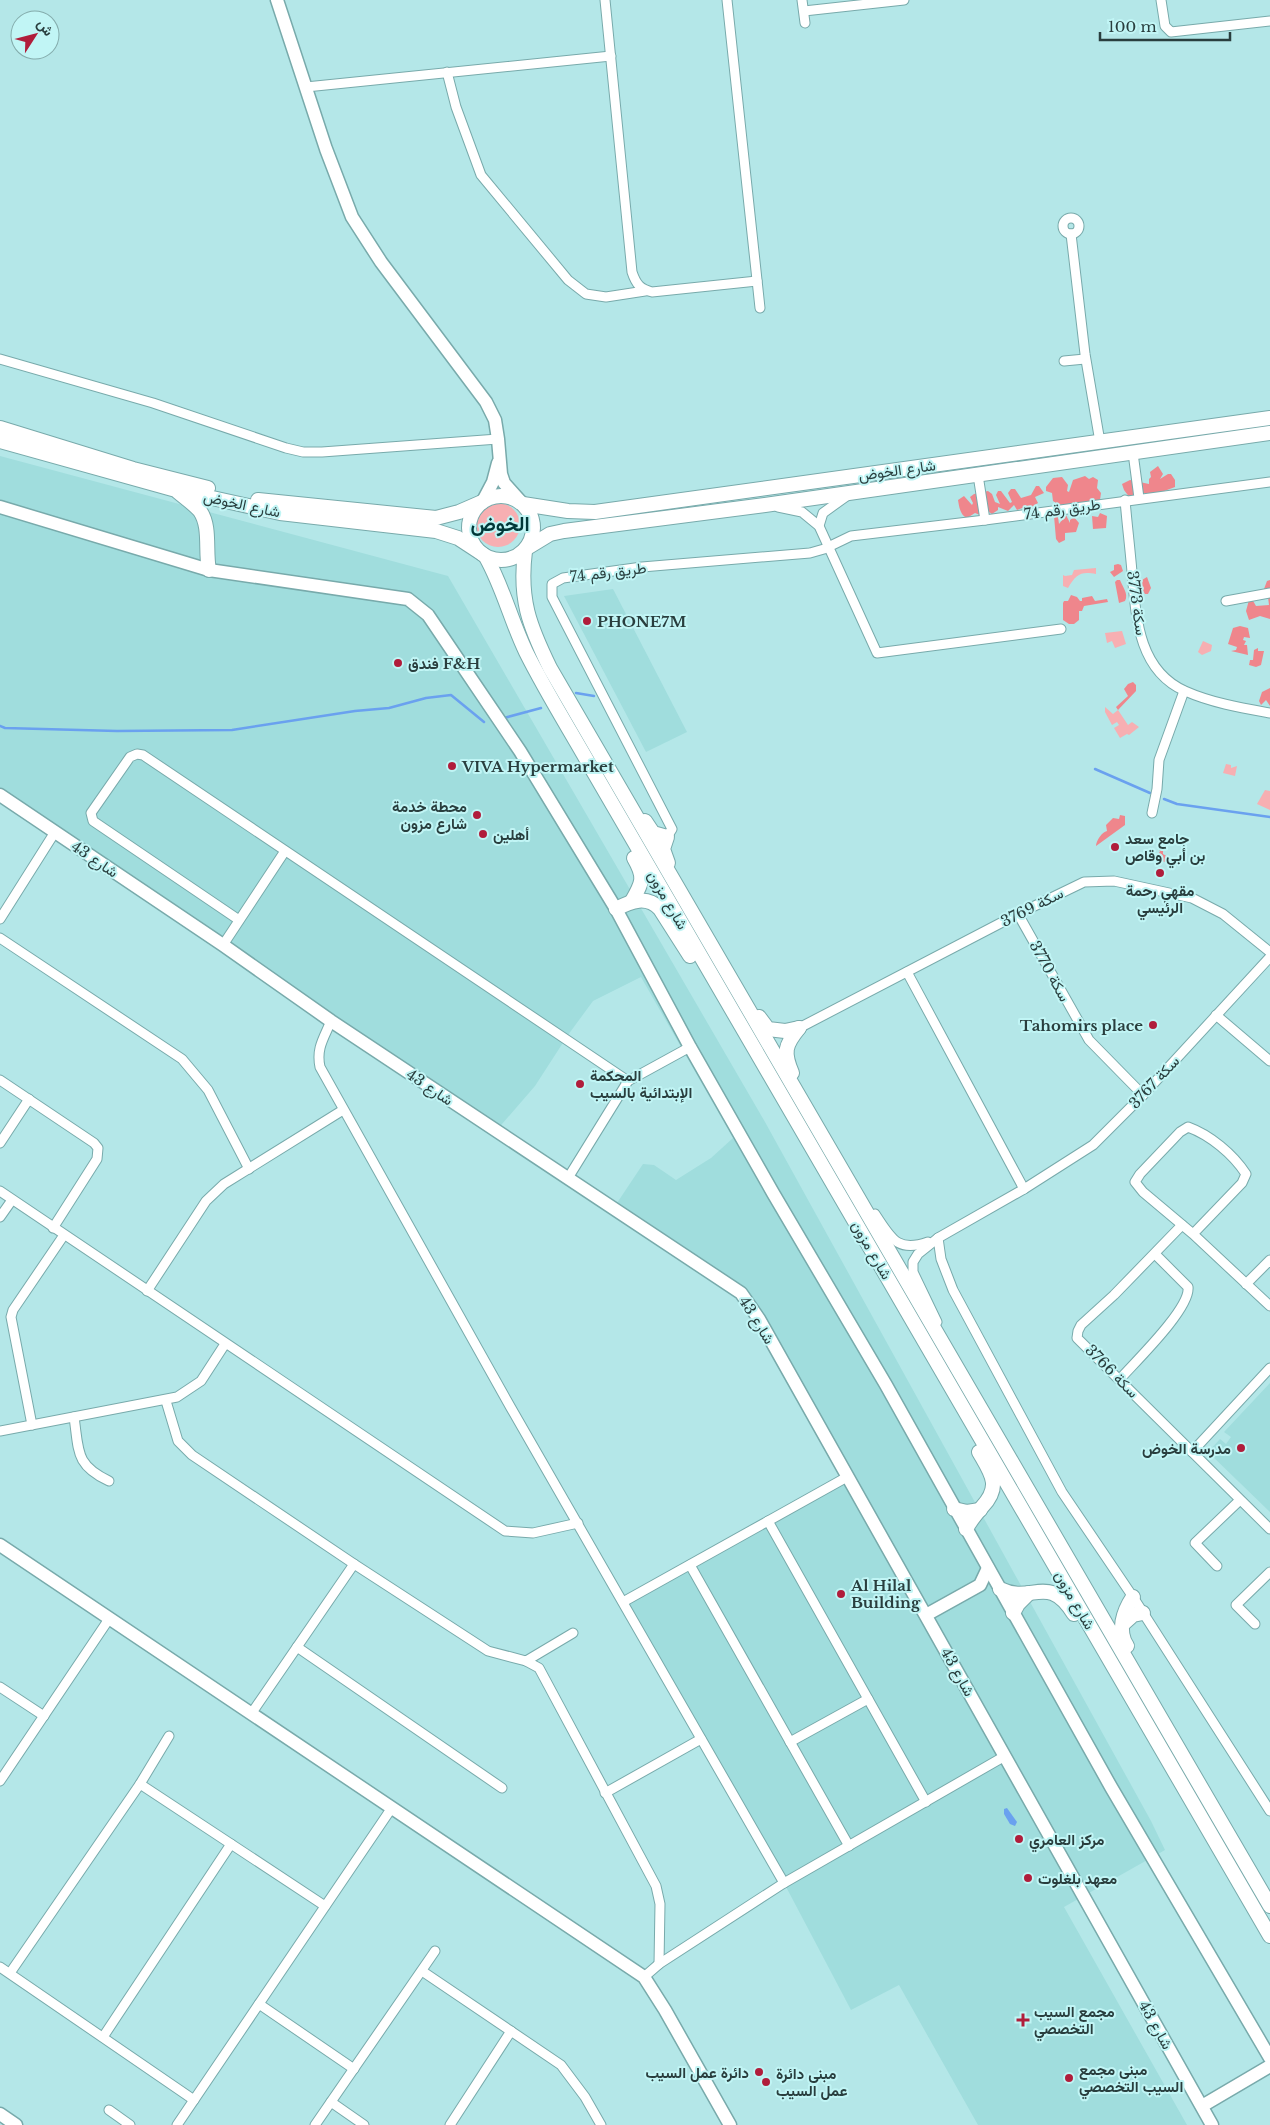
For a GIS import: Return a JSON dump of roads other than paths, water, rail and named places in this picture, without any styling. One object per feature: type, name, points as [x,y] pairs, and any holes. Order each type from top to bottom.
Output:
[{"type":"main road","name":"شارع الخوض","points":[[522,503],[568,511],[595,512],[1270,418]]},
{"type":"main road","name":"شارع الخوض","points":[[0,428],[132,469],[260,501],[436,518],[459,512],[482,502]]},
{"type":"main road","name":"شارع الخوض","points":[[526,549],[550,534],[564,531],[765,505],[1270,433]]},
{"type":"main road","name":"شارع الخوض","points":[[0,441],[176,490],[280,513],[436,531],[458,538],[485,556]]},
{"type":"main road","points":[[176,490],[198,509],[204,518],[207,527],[206,548],[209,570]]},
{"type":"main road","points":[[502,496],[522,503],[529,511],[534,530],[526,549],[517,557],[507,560],[496,560],[485,556],[476,549],[471,540],[469,530],[470,519],[474,510],[482,502],[502,496]]},
{"type":"main road","name":"شارع مزون","points":[[526,549],[522,572],[523,594],[533,633],[550,668],[1270,1906]]},
{"type":"main road","name":"شارع مزون","points":[[485,556],[497,575],[511,618],[526,652],[592,769],[1270,1936]]},
{"type":"main road","points":[[592,769],[598,794],[642,873],[641,884],[632,901]]},
{"type":"main road","points":[[620,790],[633,802],[653,832],[667,837],[664,849],[666,857],[710,941],[768,1029],[785,1031],[799,1028]]},
{"type":"main road","points":[[616,909],[632,901],[650,902],[660,909],[710,986],[718,996],[729,1004]]},
{"type":"main road","points":[[799,1028],[788,1042],[786,1050],[787,1062],[815,1126]]},
{"type":"main road","points":[[938,1363],[941,1382],[992,1477],[992,1493],[966,1529]]},
{"type":"main road","points":[[954,1509],[967,1512],[980,1510]]},
{"type":"main road","points":[[1000,1589],[1014,1594],[1049,1591],[1065,1600],[1105,1664],[1125,1686]]},
{"type":"main road","points":[[1014,1613],[1018,1604],[1029,1593]]},
{"type":"main road","points":[[1133,1597],[1126,1610],[1123,1624],[1123,1639],[1150,1684],[1159,1714]]},
{"type":"main road","points":[[1123,1624],[1129,1617],[1143,1613]]},
{"type":"street","points":[[277,0],[326,149],[352,217],[381,262],[486,402],[495,420],[501,474],[504,483],[522,503]]},
{"type":"street","points":[[605,0],[632,272],[635,281],[645,290],[652,292],[757,281]]},
{"type":"street","points":[[727,0],[760,308]]},
{"type":"street","points":[[802,0],[805,23]]},
{"type":"street","points":[[804,11],[904,0]]},
{"type":"street","points":[[1161,0],[1166,26],[1171,32],[1270,22]]},
{"type":"street","points":[[306,87],[611,56]]},
{"type":"street","points":[[447,72],[456,107],[481,175],[568,280],[586,294],[606,297],[645,290]]},
{"type":"street","points":[[1071,234],[1086,359],[1100,442]]},
{"type":"street","points":[[0,359],[153,403],[303,452],[498,440]]},
{"type":"street","points":[[1064,361],[1086,359]]},
{"type":"street","points":[[1134,453],[1139,498]]},
{"type":"street","points":[[482,502],[493,482],[500,456]]},
{"type":"street","points":[[978,475],[985,520]]},
{"type":"street","name":"طريق رقم 74","points":[[667,837],[672,829],[552,597],[552,584],[563,578],[642,567],[810,553],[851,536],[1270,482]]},
{"type":"street","points":[[818,526],[823,513],[851,493]]},
{"type":"street","name":"سكة 3773","points":[[1125,500],[1137,624],[1150,659],[1172,684],[1184,691],[1229,705],[1270,713]]},
{"type":"street","points":[[765,505],[802,512],[818,526],[877,653],[1061,628]]},
{"type":"street","points":[[0,507],[209,570],[392,596],[408,600],[428,615],[520,751],[616,909],[690,1047],[886,1385],[1110,1787],[1270,2058]]},
{"type":"street","points":[[1226,601],[1270,593]]},
{"type":"street","points":[[1152,813],[1157,789],[1159,760],[1184,691]]},
{"type":"street","points":[[239,920],[93,821],[91,813],[128,759],[138,754],[628,1081]]},
{"type":"street","name":"شارع 43","points":[[0,795],[223,945],[331,1021],[741,1293],[759,1320],[1212,2125]]},
{"type":"street","points":[[0,920],[55,832]]},
{"type":"street","points":[[223,945],[285,851]]},
{"type":"street","name":"سكة 3769","points":[[799,1028],[1018,914],[1084,882],[1114,881],[1192,898],[1223,914],[1270,952]]},
{"type":"street","name":"سكة 3770","points":[[1018,914],[1089,1040],[1143,1095]]},
{"type":"street","points":[[0,938],[182,1060],[208,1090],[249,1168]]},
{"type":"street","name":"سكة 3767","points":[[938,1238],[1024,1189],[1093,1145],[1143,1095],[1270,957]]},
{"type":"street","points":[[907,972],[1024,1189]]},
{"type":"street","points":[[1216,1014],[1270,1061]]},
{"type":"street","points":[[331,1021],[319,1048],[320,1067],[578,1524],[784,1883]]},
{"type":"street","points":[[568,1178],[628,1081],[690,1047]]},
{"type":"street","points":[[0,1080],[94,1143],[99,1152],[97,1159],[53,1228]]},
{"type":"street","points":[[0,1143],[29,1099]]},
{"type":"street","points":[[147,1291],[206,1201],[224,1184],[343,1110]]},
{"type":"street","points":[[1193,1234],[1242,1183],[1246,1174],[1240,1164],[1203,1133],[1188,1128],[1180,1132],[1140,1174],[1135,1182],[1143,1192],[1193,1234],[1270,1306]]},
{"type":"street","points":[[848,1181],[864,1198],[890,1237],[898,1243],[914,1246],[938,1238]]},
{"type":"street","points":[[0,1191],[505,1532],[533,1533],[578,1524]]},
{"type":"street","points":[[0,1217],[12,1200]]},
{"type":"street","name":"سكة 3766","points":[[1182,1225],[1155,1254],[1081,1325],[1077,1338],[1270,1528]]},
{"type":"street","points":[[32,1425],[11,1317],[13,1310],[64,1235]]},
{"type":"street","points":[[938,1238],[918,1254],[913,1262],[913,1272],[941,1330],[948,1352]]},
{"type":"street","points":[[938,1238],[941,1258],[953,1290],[991,1364],[1062,1492],[1133,1597],[1270,1811]]},
{"type":"street","points":[[1120,1379],[1174,1319],[1188,1297],[1188,1287],[1155,1254]]},
{"type":"street","points":[[1246,1284],[1270,1260]]},
{"type":"street","points":[[0,1431],[166,1401],[177,1397],[201,1381],[225,1344]]},
{"type":"street","points":[[1192,1452],[1270,1368]]},
{"type":"street","points":[[166,1401],[178,1441],[192,1455],[488,1651],[526,1661],[539,1668],[656,1886],[660,1904],[659,1964]]},
{"type":"street","points":[[74,1417],[82,1461],[91,1472],[109,1481]]},
{"type":"street","points":[[623,1602],[847,1477]]},
{"type":"street","points":[[1217,1566],[1195,1543],[1240,1500]]},
{"type":"street","points":[[768,1521],[926,1802]]},
{"type":"street","points":[[0,1545],[644,1978],[665,2010],[730,2125]]},
{"type":"street","points":[[251,1714],[354,1564]]},
{"type":"street","points":[[690,1565],[849,1846]]},
{"type":"street","points":[[926,1615],[980,1584],[988,1568]]},
{"type":"street","points":[[1255,1624],[1236,1605],[1270,1572]]},
{"type":"street","points":[[980,1584],[1000,1589]]},
{"type":"street","points":[[0,1781],[108,1619]]},
{"type":"street","points":[[526,1661],[573,1633]]},
{"type":"street","points":[[297,1647],[502,1788]]},
{"type":"street","points":[[0,1687],[44,1716]]},
{"type":"street","points":[[790,1742],[868,1699]]},
{"type":"street","points":[[10,1973],[140,1784],[169,1736]]},
{"type":"street","points":[[606,1793],[701,1739]]},
{"type":"street","points":[[644,1978],[659,1964],[784,1883],[1005,1756]]},
{"type":"street","points":[[140,1784],[325,1906]]},
{"type":"street","points":[[177,2125],[391,1809]]},
{"type":"street","points":[[103,2037],[231,1844]]},
{"type":"street","points":[[315,2125],[435,1951]]},
{"type":"street","points":[[0,1967],[194,2100]]},
{"type":"street","points":[[422,1971],[561,2065],[585,2097],[601,2125]]},
{"type":"street","points":[[258,2004],[354,2070]]},
{"type":"street","points":[[450,2125],[511,2031]]},
{"type":"street","points":[[1202,2106],[1270,2066]]},
{"type":"street","points":[[331,2102],[364,2125]]},
{"type":"street","points":[[109,2110],[130,2125]]},
{"type":"street","points":[[0,2114],[16,2125]]},
{"type":"water","points":[[1007,1808],[1017,1822],[1015,1826],[1010,1824],[1004,1814],[1004,1809]]},
{"type":"waterway","points":[[576,693],[594,696]]},
{"type":"waterway","points":[[0,726],[5,728],[117,731],[232,730],[355,711],[389,708],[426,698],[451,695],[484,722]]},
{"type":"waterway","points":[[504,718],[541,708]]},
{"type":"waterway","points":[[1095,769],[1150,793]]},
{"type":"waterway","points":[[1164,799],[1177,804],[1270,817]]},
{"type":"place","name":"PHONE7M","points":[[587,621]]},
{"type":"place","name":"فندق F&H","points":[[398,663]]},
{"type":"place","name":"VIVA Hypermarket","points":[[452,766]]},
{"type":"place","name":"محطة خدمة شارع مزون","points":[[477,815]]},
{"type":"place","name":"أهلين","points":[[483,834]]},
{"type":"place","name":"جامع سعد بن أبي وقاص","points":[[1115,847]]},
{"type":"place","name":"مقهي رحمة الرئيسي","points":[[1160,873]]},
{"type":"place","name":"Tahomirs place","points":[[1153,1025]]},
{"type":"place","name":"المحكمة الإبتدائية بالسيب","points":[[580,1084]]},
{"type":"place","name":"مدرسة الخوض","points":[[1241,1448]]},
{"type":"place","name":"Al Hilal Building","points":[[841,1594]]},
{"type":"place","name":"مركز العامري","points":[[1019,1839]]},
{"type":"place","name":"معهد بلغلوت","points":[[1028,1878]]},
{"type":"place","name":"مجمع السيب التخصصي","points":[[1023,2020]]},
{"type":"place","name":"دائرة عمل السيب","points":[[759,2072]]},
{"type":"place","name":"مبنى مجمع السيب التخصصي","points":[[1069,2078]]},
{"type":"place","name":"مبنى دائرة عمل السيب","points":[[766,2082]]},
{"type":"district","name":"الخوض","points":[[500,524]]}]
